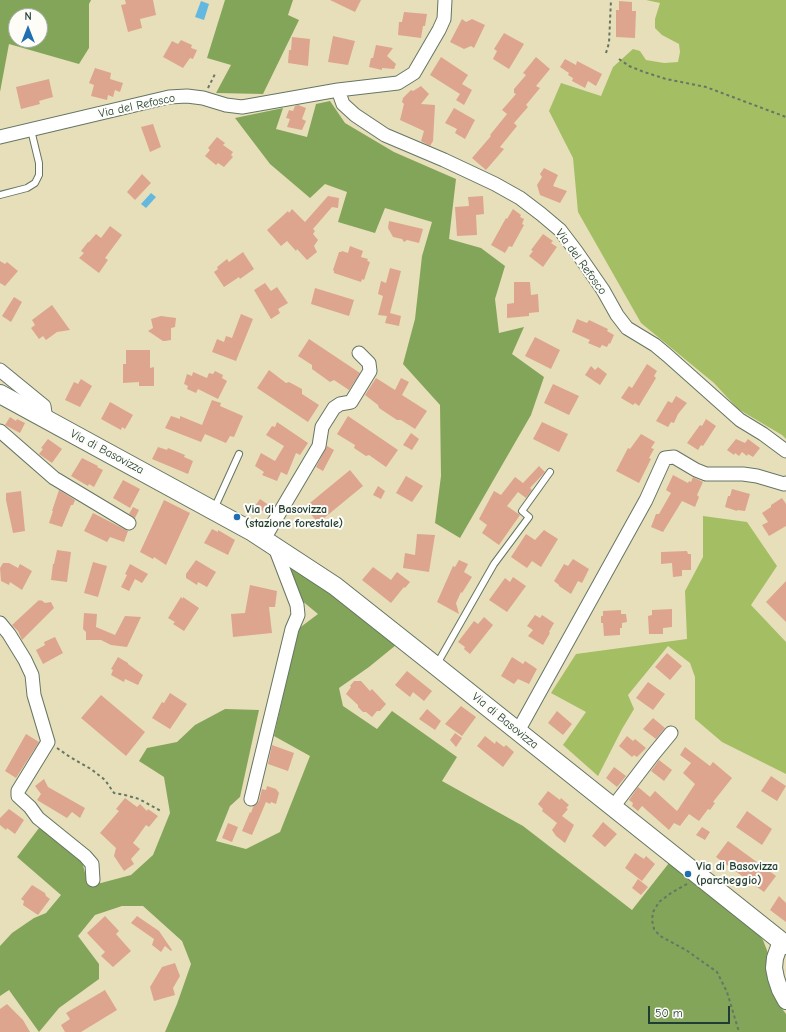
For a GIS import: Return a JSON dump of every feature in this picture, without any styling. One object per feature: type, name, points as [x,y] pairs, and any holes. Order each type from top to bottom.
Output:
[{"type":"main road","name":"Via di Basovizza","points":[[0,394],[214,510],[269,542],[335,586],[784,943]]},
{"type":"street","name":"Via del Refosco","points":[[0,137],[169,97],[187,96],[203,98],[226,105],[242,107],[338,90],[398,83],[414,73],[440,30],[444,19],[445,0]]},
{"type":"street","name":"Via del Refosco","points":[[338,90],[343,104],[354,115],[385,135],[495,184],[520,198],[541,214],[560,230],[576,251],[596,278],[617,315],[627,328],[667,355],[740,420],[763,434],[786,451]]},
{"type":"street","points":[[251,799],[292,629],[298,615],[297,605],[269,542],[319,446],[322,428],[334,408],[340,404],[351,402],[370,371],[369,363],[359,353]]},
{"type":"street","points":[[0,370],[44,406],[46,420]]},
{"type":"street","points":[[0,431],[54,478],[129,523]]},
{"type":"street","points":[[518,731],[646,500],[665,458],[674,457],[706,474],[742,474],[785,483]]},
{"type":"street","points":[[0,622],[25,660],[32,675],[34,695],[48,742],[18,791],[18,796],[30,807],[38,818],[85,856],[92,864],[93,880]]},
{"type":"street","points":[[613,807],[671,733]]},
{"type":"street","points":[[784,943],[775,958],[774,968],[780,990],[786,1001]]},
{"type":"lane","points":[[0,195],[27,188],[35,183],[39,175],[39,163],[31,130]]},
{"type":"lane","points":[[214,510],[238,454]]},
{"type":"lane","points":[[436,666],[494,564],[529,517],[522,512],[550,472]]},
{"type":"path","points":[[606,53],[609,43],[611,0]]},
{"type":"path","points":[[619,59],[629,66],[644,72],[666,79],[706,87],[786,117]]},
{"type":"path","points":[[203,98],[216,72]]},
{"type":"path","points":[[48,742],[91,769],[105,780],[114,794],[139,799],[161,811]]},
{"type":"path","points":[[700,876],[659,902],[653,912],[652,920],[654,929],[660,936],[697,957],[717,972],[728,992],[739,1032]]},
{"type":"green space","points":[[0,0],[91,0],[89,4],[89,48],[79,64],[23,48],[48,48],[48,8],[8,8],[8,48],[0,92]]},
{"type":"green space","points":[[225,0],[293,0],[288,15],[299,20],[263,94],[216,93],[231,65],[207,58]]},
{"type":"green space","points":[[646,0],[786,0],[786,439],[782,435],[738,409],[714,383],[641,323],[578,212],[573,158],[549,111],[561,83],[601,96],[613,67],[633,49],[640,51],[646,60],[664,63],[678,62],[680,52],[679,44],[662,35],[655,28],[655,19],[660,3]]},
{"type":"green space","points":[[330,101],[345,123],[394,152],[456,179],[449,239],[481,248],[505,266],[495,299],[499,333],[524,327],[512,354],[544,377],[531,415],[460,538],[435,523],[441,476],[440,405],[403,364],[415,319],[422,256],[432,222],[385,208],[375,233],[338,222],[347,192],[325,184],[310,198],[270,164],[235,118],[283,108],[276,129],[307,137],[316,104]]},
{"type":"green space","points":[[703,516],[747,522],[777,566],[751,605],[786,642],[786,774],[722,742],[695,719],[695,677],[690,663],[668,646],[628,695],[634,709],[598,776],[563,745],[586,712],[551,693],[576,654],[687,639],[685,591],[703,557]]},
{"type":"green space","points":[[286,561],[317,583],[396,645],[369,667],[339,688],[343,706],[377,729],[392,711],[457,757],[442,781],[523,826],[632,910],[669,863],[755,930],[763,940],[768,953],[767,978],[780,1006],[786,1014],[786,1032],[165,1032],[177,1004],[191,964],[182,941],[143,906],[122,906],[95,915],[78,936],[99,964],[99,979],[59,1008],[39,1032],[9,990],[0,996],[0,946],[12,933],[34,918],[46,913],[61,895],[17,857],[39,828],[67,847],[82,861],[88,885],[131,875],[153,855],[170,813],[164,777],[139,761],[147,748],[177,742],[195,725],[225,709],[259,710],[240,797],[230,806],[216,841],[246,849],[280,832],[310,756],[274,736],[298,629],[318,614],[301,600]]},
{"type":"water","points":[[201,1],[209,4],[204,20],[195,17]]},
{"type":"water","points":[[151,193],[156,197],[146,208],[141,204]]},
{"type":"building","points":[[125,0],[153,0],[156,15],[140,19],[142,28],[128,32],[121,5],[126,4]]},
{"type":"building","points":[[330,0],[361,0],[355,12]]},
{"type":"building","points":[[619,1],[632,2],[632,11],[636,11],[635,38],[616,37],[616,10],[619,10]]},
{"type":"building","points":[[404,12],[427,14],[421,38],[398,35],[399,22],[402,22]]},
{"type":"building","points":[[462,19],[466,22],[472,19],[485,25],[474,48],[471,46],[464,49],[450,42]]},
{"type":"building","points":[[504,33],[524,44],[509,69],[493,59],[497,51],[494,49]]},
{"type":"building","points":[[333,36],[355,41],[348,65],[328,62]]},
{"type":"building","points":[[292,37],[310,39],[308,66],[288,63]]},
{"type":"building","points":[[181,40],[192,45],[191,48],[197,50],[193,59],[190,58],[183,68],[163,57],[172,41],[178,44]]},
{"type":"building","points":[[376,45],[393,48],[387,56],[396,64],[394,69],[382,68],[382,70],[369,67]]},
{"type":"building","points":[[441,57],[468,75],[462,84],[472,90],[464,105],[456,100],[460,94],[430,75]]},
{"type":"building","points":[[536,57],[550,69],[536,86],[540,88],[526,105],[528,107],[514,123],[517,126],[500,147],[504,149],[486,170],[472,158],[507,114],[502,110],[516,94],[514,93],[514,89],[526,75],[523,73]]},
{"type":"building","points":[[565,59],[576,65],[577,61],[602,74],[596,86],[588,81],[585,88],[572,81],[573,78],[568,75],[569,73],[560,67]]},
{"type":"building","points":[[95,68],[111,73],[110,79],[123,83],[120,92],[115,90],[113,97],[108,95],[107,100],[91,96],[94,85],[89,83]]},
{"type":"building","points":[[49,79],[53,97],[39,101],[40,104],[21,109],[16,87]]},
{"type":"building","points":[[421,86],[429,94],[421,104],[435,105],[433,141],[430,146],[421,141],[424,131],[400,120],[404,104],[402,102],[403,98],[411,90],[413,91]]},
{"type":"building","points":[[298,105],[306,108],[302,119],[306,121],[302,130],[287,127],[290,119],[286,118],[289,110],[293,111],[295,106]]},
{"type":"building","points":[[454,108],[475,120],[465,139],[455,133],[457,129],[445,123]]},
{"type":"building","points":[[153,124],[161,147],[150,152],[141,127]]},
{"type":"building","points":[[217,137],[225,143],[223,145],[233,152],[231,155],[233,157],[224,167],[218,163],[216,165],[205,156],[210,150],[208,148]]},
{"type":"building","points":[[544,168],[558,175],[553,186],[567,191],[560,203],[540,195],[537,185],[542,177],[540,174]]},
{"type":"building","points":[[142,174],[151,183],[135,200],[127,192]]},
{"type":"building","points":[[328,196],[339,198],[338,208],[332,207],[313,229],[315,231],[313,234],[318,240],[314,246],[317,252],[307,260],[287,241],[281,246],[267,230],[292,209],[305,222]]},
{"type":"building","points":[[483,196],[484,214],[476,215],[477,235],[457,236],[455,207],[469,206],[468,197]]},
{"type":"building","points":[[513,209],[521,215],[520,217],[524,219],[522,224],[524,225],[512,247],[509,246],[505,253],[491,245],[506,218],[507,219]]},
{"type":"building","points":[[389,221],[423,229],[419,243],[407,240],[404,242],[402,239],[393,237],[388,228]]},
{"type":"building","points":[[110,226],[122,235],[105,258],[108,260],[99,273],[79,258],[84,253],[81,251],[88,242],[96,234],[101,238]]},
{"type":"building","points":[[543,234],[553,241],[551,243],[557,247],[543,267],[529,256],[533,251],[531,250]]},
{"type":"building","points":[[350,246],[363,251],[361,257],[368,259],[367,261],[370,262],[364,280],[362,279],[361,282],[334,273],[333,270],[339,252],[342,251],[348,253]]},
{"type":"building","points":[[243,252],[254,269],[240,279],[239,277],[224,287],[214,272],[218,269],[217,267],[227,259],[229,262]]},
{"type":"building","points":[[0,261],[5,264],[7,262],[18,271],[5,286],[0,283]]},
{"type":"building","points":[[390,268],[401,271],[390,313],[401,316],[399,326],[385,323],[387,316],[378,315],[383,296],[378,294],[381,281],[386,283]]},
{"type":"building","points":[[514,282],[530,282],[531,295],[538,294],[539,312],[529,313],[529,316],[507,318],[507,304],[514,303]]},
{"type":"building","points":[[265,283],[271,291],[277,287],[288,303],[278,309],[280,313],[271,319],[254,290]]},
{"type":"building","points":[[315,288],[354,300],[349,316],[311,304]]},
{"type":"building","points":[[14,297],[22,302],[11,322],[2,316]]},
{"type":"building","points":[[52,305],[70,330],[57,332],[46,340],[43,336],[39,339],[31,328],[35,325],[32,320]]},
{"type":"building","points":[[241,314],[253,319],[236,361],[212,352],[217,339],[224,342],[226,336],[232,338]]},
{"type":"building","points":[[161,316],[176,318],[175,327],[171,328],[171,340],[163,341],[148,331],[153,328],[151,319]]},
{"type":"building","points":[[577,319],[587,323],[589,320],[608,329],[607,331],[614,335],[610,344],[609,343],[607,347],[602,345],[600,348],[588,343],[590,340],[572,332]]},
{"type":"building","points":[[535,337],[560,350],[551,369],[525,356]]},
{"type":"building","points":[[309,339],[360,373],[349,390],[334,380],[330,382],[312,369],[312,365],[298,356]]},
{"type":"building","points":[[126,350],[150,350],[150,368],[154,367],[154,386],[139,386],[139,382],[123,383],[123,364],[126,364]]},
{"type":"building","points":[[647,364],[657,371],[654,376],[656,378],[639,406],[635,403],[633,405],[621,398],[629,386],[632,388]]},
{"type":"building","points":[[591,366],[595,370],[598,367],[607,374],[600,385],[585,375]]},
{"type":"building","points":[[269,370],[286,383],[289,382],[302,389],[302,394],[319,405],[308,422],[257,388]]},
{"type":"building","points":[[215,371],[223,375],[222,378],[227,381],[218,399],[198,389],[196,393],[187,389],[188,386],[184,384],[187,374],[192,376],[193,372],[207,378],[209,373],[213,374]]},
{"type":"building","points":[[376,378],[395,390],[401,378],[409,382],[402,395],[427,411],[415,429],[401,420],[397,420],[379,408],[378,405],[365,395]]},
{"type":"building","points":[[81,379],[92,386],[80,407],[65,400],[74,382],[78,384]]},
{"type":"building","points":[[553,384],[579,396],[569,415],[544,403]]},
{"type":"building","points":[[676,396],[687,403],[678,414],[674,423],[671,422],[668,427],[656,421],[668,401],[672,403]]},
{"type":"building","points":[[212,400],[221,403],[220,406],[243,416],[234,437],[230,436],[226,443],[205,434],[201,442],[165,428],[171,416],[180,419],[180,416],[202,425]]},
{"type":"building","points":[[110,402],[133,415],[125,429],[122,427],[121,430],[101,419]]},
{"type":"building","points":[[348,416],[398,450],[386,467],[369,455],[366,456],[354,448],[355,445],[337,434]]},
{"type":"building","points":[[10,417],[16,421],[17,419],[25,423],[20,433],[5,425]]},
{"type":"building","points":[[706,419],[716,426],[703,446],[701,445],[698,450],[687,443],[700,425],[702,426]]},
{"type":"building","points":[[277,422],[308,443],[300,455],[296,453],[287,475],[281,472],[277,481],[262,475],[264,472],[255,466],[261,453],[275,461],[284,446],[266,435],[272,426],[275,427]]},
{"type":"building","points":[[542,422],[568,434],[559,452],[533,439]]},
{"type":"building","points":[[411,433],[419,439],[412,450],[403,445]]},
{"type":"building","points":[[641,434],[655,442],[651,448],[654,449],[649,458],[651,459],[639,483],[616,471],[628,448],[630,449]]},
{"type":"building","points":[[48,439],[62,449],[52,463],[39,454],[43,449],[41,448]]},
{"type":"building","points":[[736,439],[745,443],[748,439],[760,448],[753,457],[748,454],[747,456],[742,452],[739,456],[735,453],[734,455],[727,450]]},
{"type":"building","points":[[327,446],[334,450],[323,471],[316,467]]},
{"type":"building","points":[[158,447],[167,450],[168,448],[185,455],[184,457],[193,461],[188,474],[152,459]]},
{"type":"building","points":[[82,458],[103,470],[94,487],[89,484],[88,486],[71,476]]},
{"type":"building","points":[[539,466],[545,472],[530,488],[532,490],[526,498],[518,492],[507,506],[520,515],[499,545],[482,533],[487,525],[479,519],[494,491],[501,495],[515,477],[523,483]]},
{"type":"building","points":[[350,470],[363,486],[318,523],[305,507]]},
{"type":"building","points":[[673,475],[688,483],[689,481],[691,482],[693,477],[703,482],[697,495],[699,497],[695,507],[682,501],[663,532],[651,527],[656,514],[659,514],[671,493],[666,490]]},
{"type":"building","points":[[406,476],[423,486],[412,502],[396,493]]},
{"type":"building","points":[[123,480],[140,489],[130,508],[113,498]]},
{"type":"building","points":[[378,486],[385,491],[381,499],[373,495]]},
{"type":"building","points":[[732,489],[750,494],[745,511],[737,511],[725,507]]},
{"type":"building","points":[[59,490],[75,500],[73,505],[71,505],[62,527],[49,523]]},
{"type":"building","points":[[21,491],[25,531],[13,533],[6,500],[6,493]]},
{"type":"building","points":[[782,498],[786,504],[786,526],[769,536],[762,525],[768,522],[762,513]]},
{"type":"building","points":[[260,499],[273,508],[269,515],[255,506]]},
{"type":"building","points":[[164,500],[190,513],[166,565],[154,557],[153,559],[140,552]]},
{"type":"building","points":[[133,507],[139,510],[135,518],[129,514]]},
{"type":"building","points":[[93,513],[128,531],[124,542],[110,537],[107,542],[84,531]]},
{"type":"building","points":[[212,529],[218,532],[218,530],[235,540],[228,555],[204,543]]},
{"type":"building","points":[[544,530],[558,539],[541,567],[532,561],[527,568],[511,557],[526,534],[535,540]]},
{"type":"building","points":[[417,534],[435,535],[429,572],[403,568],[405,553],[415,555]]},
{"type":"building","points":[[57,550],[71,552],[67,582],[51,580]]},
{"type":"building","points":[[687,551],[688,554],[691,554],[691,570],[682,570],[682,576],[673,577],[672,563],[661,564],[661,552]]},
{"type":"building","points":[[573,559],[589,569],[582,583],[578,581],[571,594],[554,581],[564,564],[568,566]]},
{"type":"building","points":[[196,560],[216,572],[207,587],[198,582],[197,585],[186,578],[186,574]]},
{"type":"building","points":[[459,560],[468,564],[464,572],[472,577],[462,593],[461,592],[456,603],[459,614],[437,602],[453,566],[455,567]]},
{"type":"building","points":[[93,562],[107,566],[98,597],[84,593]]},
{"type":"building","points":[[3,563],[9,563],[18,568],[20,564],[32,571],[22,590],[10,582],[9,585],[1,581],[0,568]]},
{"type":"building","points":[[130,564],[148,574],[142,583],[135,579],[129,591],[121,587],[127,575],[125,574]]},
{"type":"building","points":[[373,567],[391,580],[397,572],[410,582],[391,603],[362,580]]},
{"type":"building","points":[[513,577],[526,586],[507,612],[489,600],[505,578],[510,582]]},
{"type":"building","points":[[786,581],[786,622],[766,602]]},
{"type":"building","points":[[250,585],[277,591],[275,607],[269,607],[272,633],[233,637],[231,614],[245,613]]},
{"type":"building","points":[[181,597],[199,608],[184,631],[173,624],[175,622],[168,618]]},
{"type":"building","points":[[39,600],[45,603],[51,602],[54,608],[22,640],[18,631],[12,625]]},
{"type":"building","points":[[672,609],[672,627],[663,628],[663,634],[649,634],[648,616],[652,615],[652,610]]},
{"type":"building","points":[[621,610],[621,614],[626,614],[627,622],[622,623],[620,635],[604,636],[603,623],[601,623],[603,611]]},
{"type":"building","points":[[84,613],[97,614],[96,627],[115,635],[125,616],[141,617],[127,647],[111,645],[101,640],[86,640],[86,632],[83,629]]},
{"type":"building","points":[[535,615],[540,618],[542,615],[554,623],[543,645],[528,636],[533,630],[527,626]]},
{"type":"building","points":[[484,617],[493,625],[470,654],[464,649],[465,647],[458,642],[474,621],[478,624]]},
{"type":"building","points":[[55,637],[63,653],[43,664],[36,650],[45,645],[44,642]]},
{"type":"building","points":[[667,653],[682,666],[670,680],[655,667]]},
{"type":"building","points":[[118,657],[143,675],[138,685],[125,679],[124,682],[111,675],[113,670],[111,669]]},
{"type":"building","points":[[512,657],[523,664],[525,661],[537,669],[529,684],[518,679],[514,684],[501,676]]},
{"type":"building","points":[[407,671],[432,691],[424,701],[413,692],[410,697],[395,685]]},
{"type":"building","points":[[354,681],[361,681],[370,691],[372,689],[386,704],[372,717],[366,712],[363,712],[346,694]]},
{"type":"building","points":[[648,682],[665,694],[653,710],[636,698]]},
{"type":"building","points":[[170,693],[187,704],[170,729],[152,718],[162,702],[164,703]]},
{"type":"building","points":[[101,695],[145,732],[126,756],[81,718]]},
{"type":"building","points":[[461,706],[476,717],[462,736],[445,724]]},
{"type":"building","points":[[427,709],[441,721],[435,730],[419,719]]},
{"type":"building","points":[[557,711],[572,724],[563,735],[548,723]]},
{"type":"building","points":[[653,718],[665,728],[656,739],[643,729]]},
{"type":"building","points":[[455,733],[462,738],[456,747],[450,740]]},
{"type":"building","points":[[26,734],[39,742],[16,778],[5,771]]},
{"type":"building","points":[[485,736],[495,744],[496,741],[504,747],[506,745],[514,752],[503,767],[477,746]]},
{"type":"building","points":[[627,736],[633,741],[635,739],[646,748],[637,757],[634,755],[632,757],[619,746]]},
{"type":"building","points":[[272,745],[294,753],[288,771],[268,764]]},
{"type":"building","points":[[685,747],[710,766],[713,762],[732,778],[713,802],[715,803],[710,810],[708,809],[699,821],[689,814],[680,826],[674,823],[669,830],[642,806],[638,811],[632,806],[633,803],[629,800],[638,787],[650,797],[655,791],[677,811],[695,784],[683,773],[691,763],[680,755]]},
{"type":"building","points":[[659,760],[672,770],[664,781],[651,771]]},
{"type":"building","points":[[614,767],[626,776],[617,787],[606,778]]},
{"type":"building","points":[[771,776],[786,786],[777,801],[761,791]]},
{"type":"building","points":[[44,779],[48,787],[85,808],[80,818],[72,812],[67,818],[37,800],[41,794],[35,786]]},
{"type":"building","points":[[267,786],[276,789],[279,793],[276,804],[266,802],[252,835],[242,831],[250,812],[251,813],[253,807],[259,801],[262,789],[266,790]]},
{"type":"building","points":[[548,791],[560,800],[561,798],[569,805],[566,808],[568,809],[562,816],[574,825],[565,843],[556,836],[552,830],[557,823],[542,811],[543,809],[538,804]]},
{"type":"building","points":[[125,798],[137,807],[140,804],[147,811],[148,809],[158,816],[149,827],[146,825],[133,843],[140,849],[131,859],[134,864],[124,871],[114,856],[116,848],[100,833],[119,811],[116,809]]},
{"type":"building","points":[[9,809],[24,820],[15,834],[7,828],[6,830],[0,825],[0,818]]},
{"type":"building","points":[[747,811],[772,829],[762,845],[736,827]]},
{"type":"building","points":[[603,822],[617,834],[605,847],[592,836]]},
{"type":"building","points":[[228,823],[238,827],[232,842],[222,838]]},
{"type":"building","points":[[702,827],[710,832],[705,840],[696,835]]},
{"type":"building","points":[[728,841],[776,876],[764,892],[716,857]]},
{"type":"building","points":[[635,853],[644,859],[646,856],[655,864],[642,881],[625,868]]},
{"type":"building","points":[[638,879],[648,887],[641,895],[632,888]]},
{"type":"building","points":[[32,885],[45,893],[50,899],[38,915],[23,905],[24,901],[21,899]]},
{"type":"building","points":[[779,896],[786,903],[786,922],[770,910]]},
{"type":"building","points":[[105,916],[119,931],[116,934],[131,951],[113,967],[101,956],[105,952],[87,933]]},
{"type":"building","points":[[137,916],[159,931],[172,950],[171,951],[165,946],[161,952],[152,945],[154,939],[131,923]]},
{"type":"building","points":[[175,963],[180,976],[173,988],[175,995],[154,1001],[150,987],[162,967]]},
{"type":"building","points":[[105,990],[117,1010],[81,1032],[65,1032],[61,1025],[70,1019],[66,1013]]},
{"type":"building","points":[[7,1004],[23,1020],[30,1032],[0,1032],[0,1009]]},
{"type":"place","name":"Via di Basovizza (stazione forestale)","points":[[237,517]]},
{"type":"place","name":"Via di Basovizza (parcheggio)","points":[[688,874]]}]
